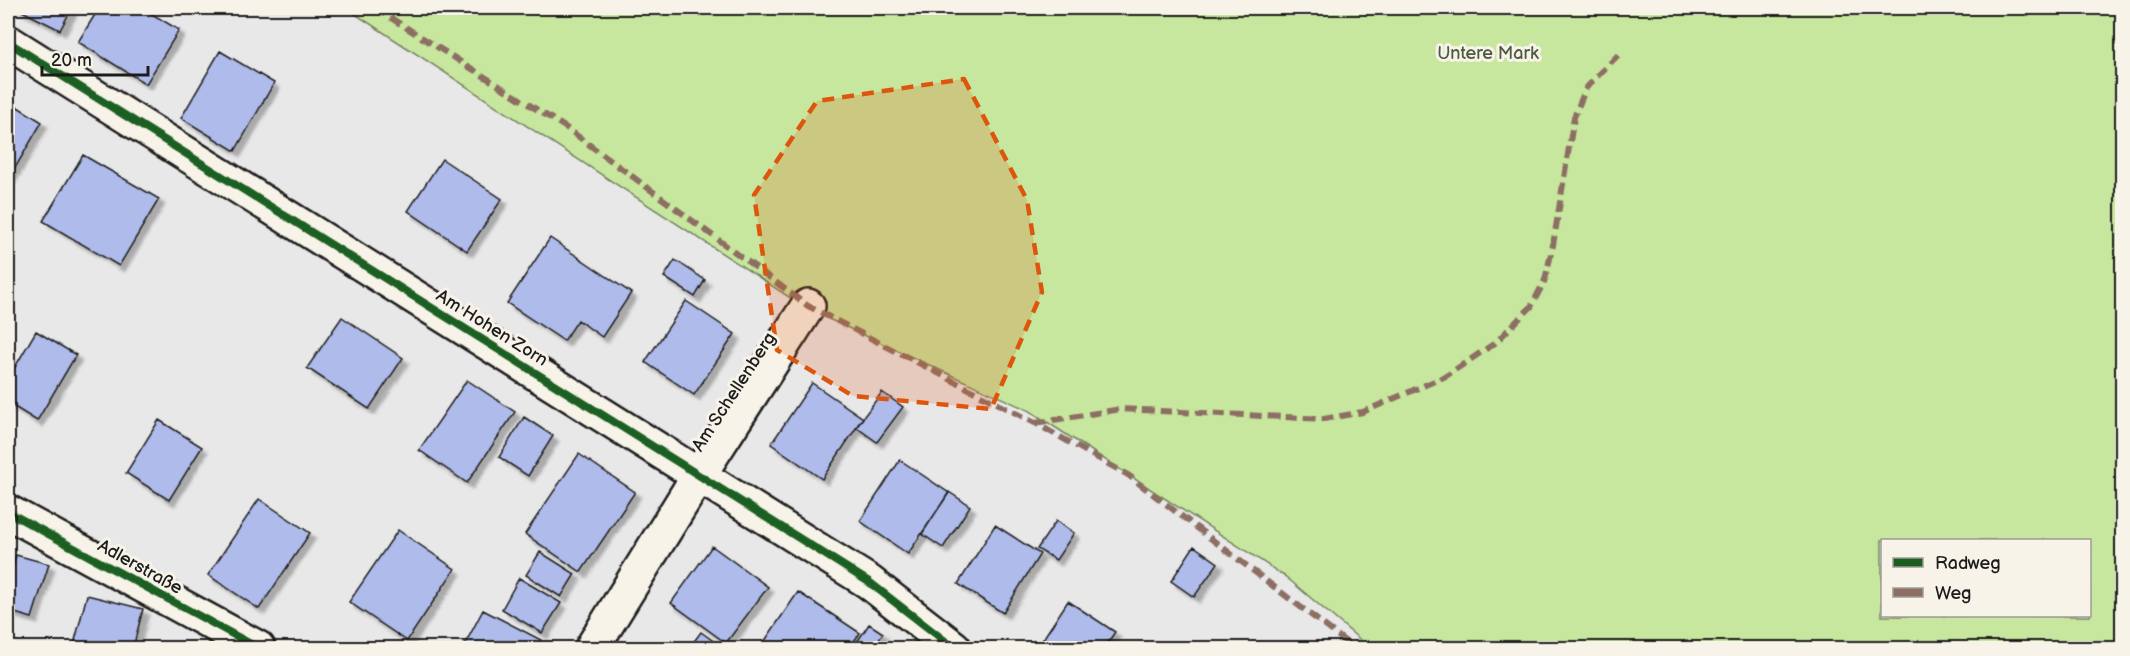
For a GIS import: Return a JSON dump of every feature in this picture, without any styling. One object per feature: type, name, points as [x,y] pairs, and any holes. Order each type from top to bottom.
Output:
[{"type":"street","name":"Am Hohen Zorn","points":[[8,42],[869,582],[954,648]]},
{"type":"street","name":"Am Schellenberg","points":[[592,648],[699,475],[808,306]]},
{"type":"street","name":"Adlerstraße","points":[[8,512],[258,648]]},
{"type":"highlighted area","points":[[964,79],[1027,200],[1042,292],[991,409],[853,396],[777,350],[754,195],[817,101]]},
{"type":"green space","name":"Untere Mark","points":[[346,8],[2122,8],[2122,648],[1370,648],[1286,577],[1030,411],[809,310]]},
{"type":"building","points":[[16,8],[72,8],[60,30]]},
{"type":"building","points":[[99,8],[142,8],[179,30],[146,84],[78,42]]},
{"type":"building","points":[[220,51],[274,83],[235,151],[181,118]]},
{"type":"building","points":[[8,101],[42,122],[8,180]]},
{"type":"building","points":[[83,155],[159,199],[119,266],[43,221]]},
{"type":"building","points":[[442,159],[502,199],[467,251],[408,211]]},
{"type":"building","points":[[550,238],[631,293],[602,337],[578,320],[564,341],[507,303]]},
{"type":"building","points":[[675,260],[705,280],[695,297],[664,277]]},
{"type":"building","points":[[686,301],[735,334],[694,395],[645,362]]},
{"type":"building","points":[[342,317],[403,358],[369,409],[307,368]]},
{"type":"building","points":[[36,331],[76,355],[37,421],[8,403],[8,379]]},
{"type":"building","points":[[467,380],[515,412],[467,483],[419,450]]},
{"type":"building","points":[[812,383],[863,418],[822,479],[771,444]]},
{"type":"building","points":[[882,392],[903,407],[877,442],[856,427]]},
{"type":"building","points":[[524,417],[553,436],[528,476],[499,457]]},
{"type":"building","points":[[159,420],[202,447],[169,500],[126,473]]},
{"type":"building","points":[[579,454],[635,492],[581,572],[525,534]]},
{"type":"building","points":[[900,460],[949,493],[908,554],[860,521]]},
{"type":"building","points":[[949,492],[970,506],[943,548],[922,534]]},
{"type":"building","points":[[259,499],[310,533],[259,609],[208,575]]},
{"type":"building","points":[[1056,521],[1074,533],[1056,560],[1037,549]]},
{"type":"building","points":[[995,525],[1040,554],[1003,613],[958,584]]},
{"type":"building","points":[[398,530],[455,569],[407,641],[349,602]]},
{"type":"building","points":[[712,546],[768,587],[726,643],[671,603]]},
{"type":"building","points":[[1194,546],[1218,563],[1194,597],[1171,581]]},
{"type":"building","points":[[540,552],[575,574],[561,597],[526,575]]},
{"type":"building","points":[[16,555],[49,564],[32,618],[8,611],[8,582]]},
{"type":"building","points":[[519,578],[561,603],[542,633],[502,609]]},
{"type":"building","points":[[798,592],[860,633],[849,648],[760,648]]},
{"type":"building","points":[[87,595],[143,609],[133,648],[73,648]]},
{"type":"building","points":[[1068,601],[1115,632],[1104,648],[1037,648]]},
{"type":"building","points":[[483,610],[541,640],[536,648],[463,648]]},
{"type":"building","points":[[869,624],[883,633],[873,648],[853,648]]},
{"type":"building","points":[[701,632],[723,648],[689,648]]},
{"type":"marked path","points":[[375,8],[568,129],[808,306],[1035,423],[1128,475],[1354,648]]},
{"type":"marked path","points":[[1035,423],[1121,409],[1324,419],[1363,412],[1446,376],[1495,343],[1531,307],[1545,280],[1553,245],[1574,117],[1586,88],[1620,53]]},
{"type":"cycle path","points":[[8,42],[869,582],[954,648]]},
{"type":"cycle path","points":[[8,512],[258,648]]}]
